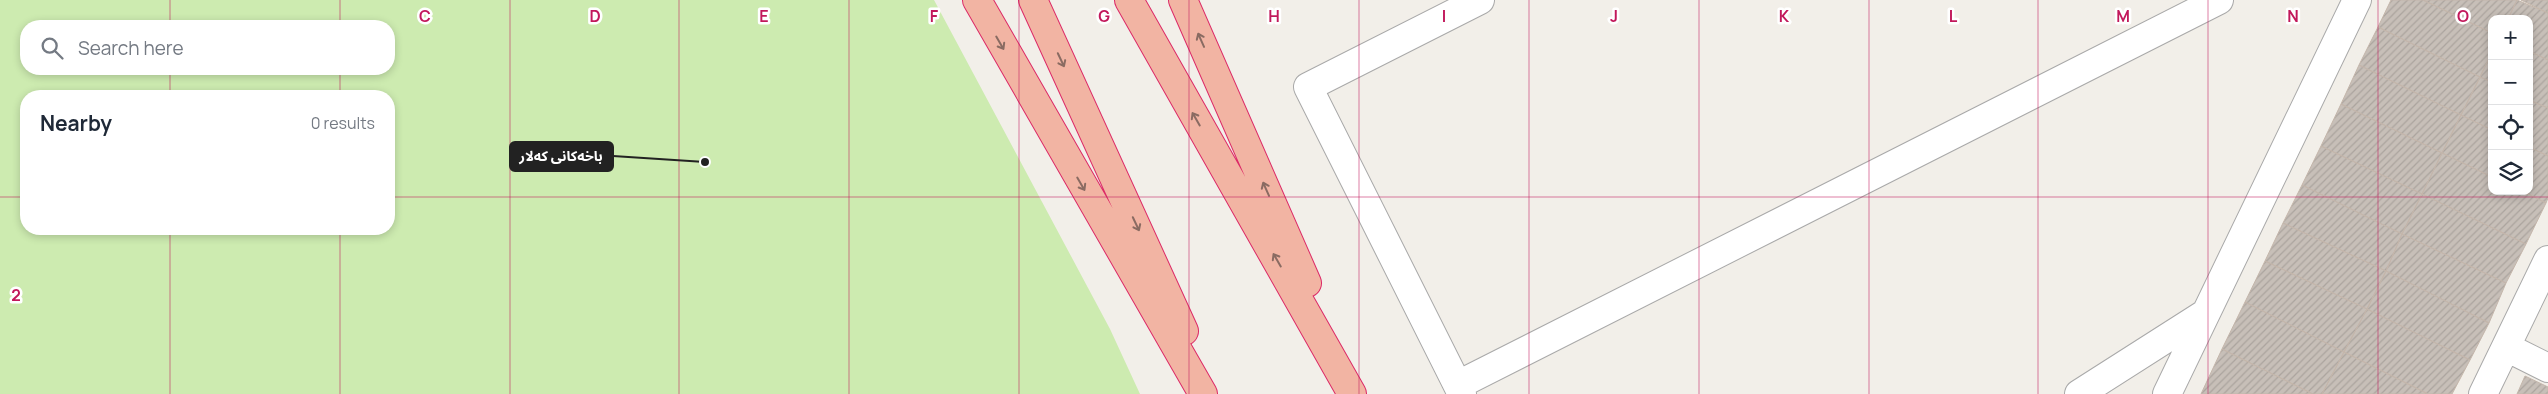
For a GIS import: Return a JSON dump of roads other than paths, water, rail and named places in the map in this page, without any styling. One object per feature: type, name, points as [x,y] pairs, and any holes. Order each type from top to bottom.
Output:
[{"type":"highway","points":[[977,0],[1203,394]]},
{"type":"highway","points":[[1033,0],[1214,394]]},
{"type":"highway","points":[[1129,0],[1354,394]]},
{"type":"highway","points":[[1184,0],[1354,394]]},
{"type":"street","points":[[1480,0],[1308,87],[1460,390],[2219,0]]},
{"type":"street","points":[[2167,394],[2357,0]]},
{"type":"street","points":[[2483,394],[2548,260]]},
{"type":"street","points":[[2079,394],[2206,313]]},
{"type":"street","points":[[2506,347],[2548,368]]},
{"type":"place","name":"باخەکانی کەلار","points":[[705,162]]}]
